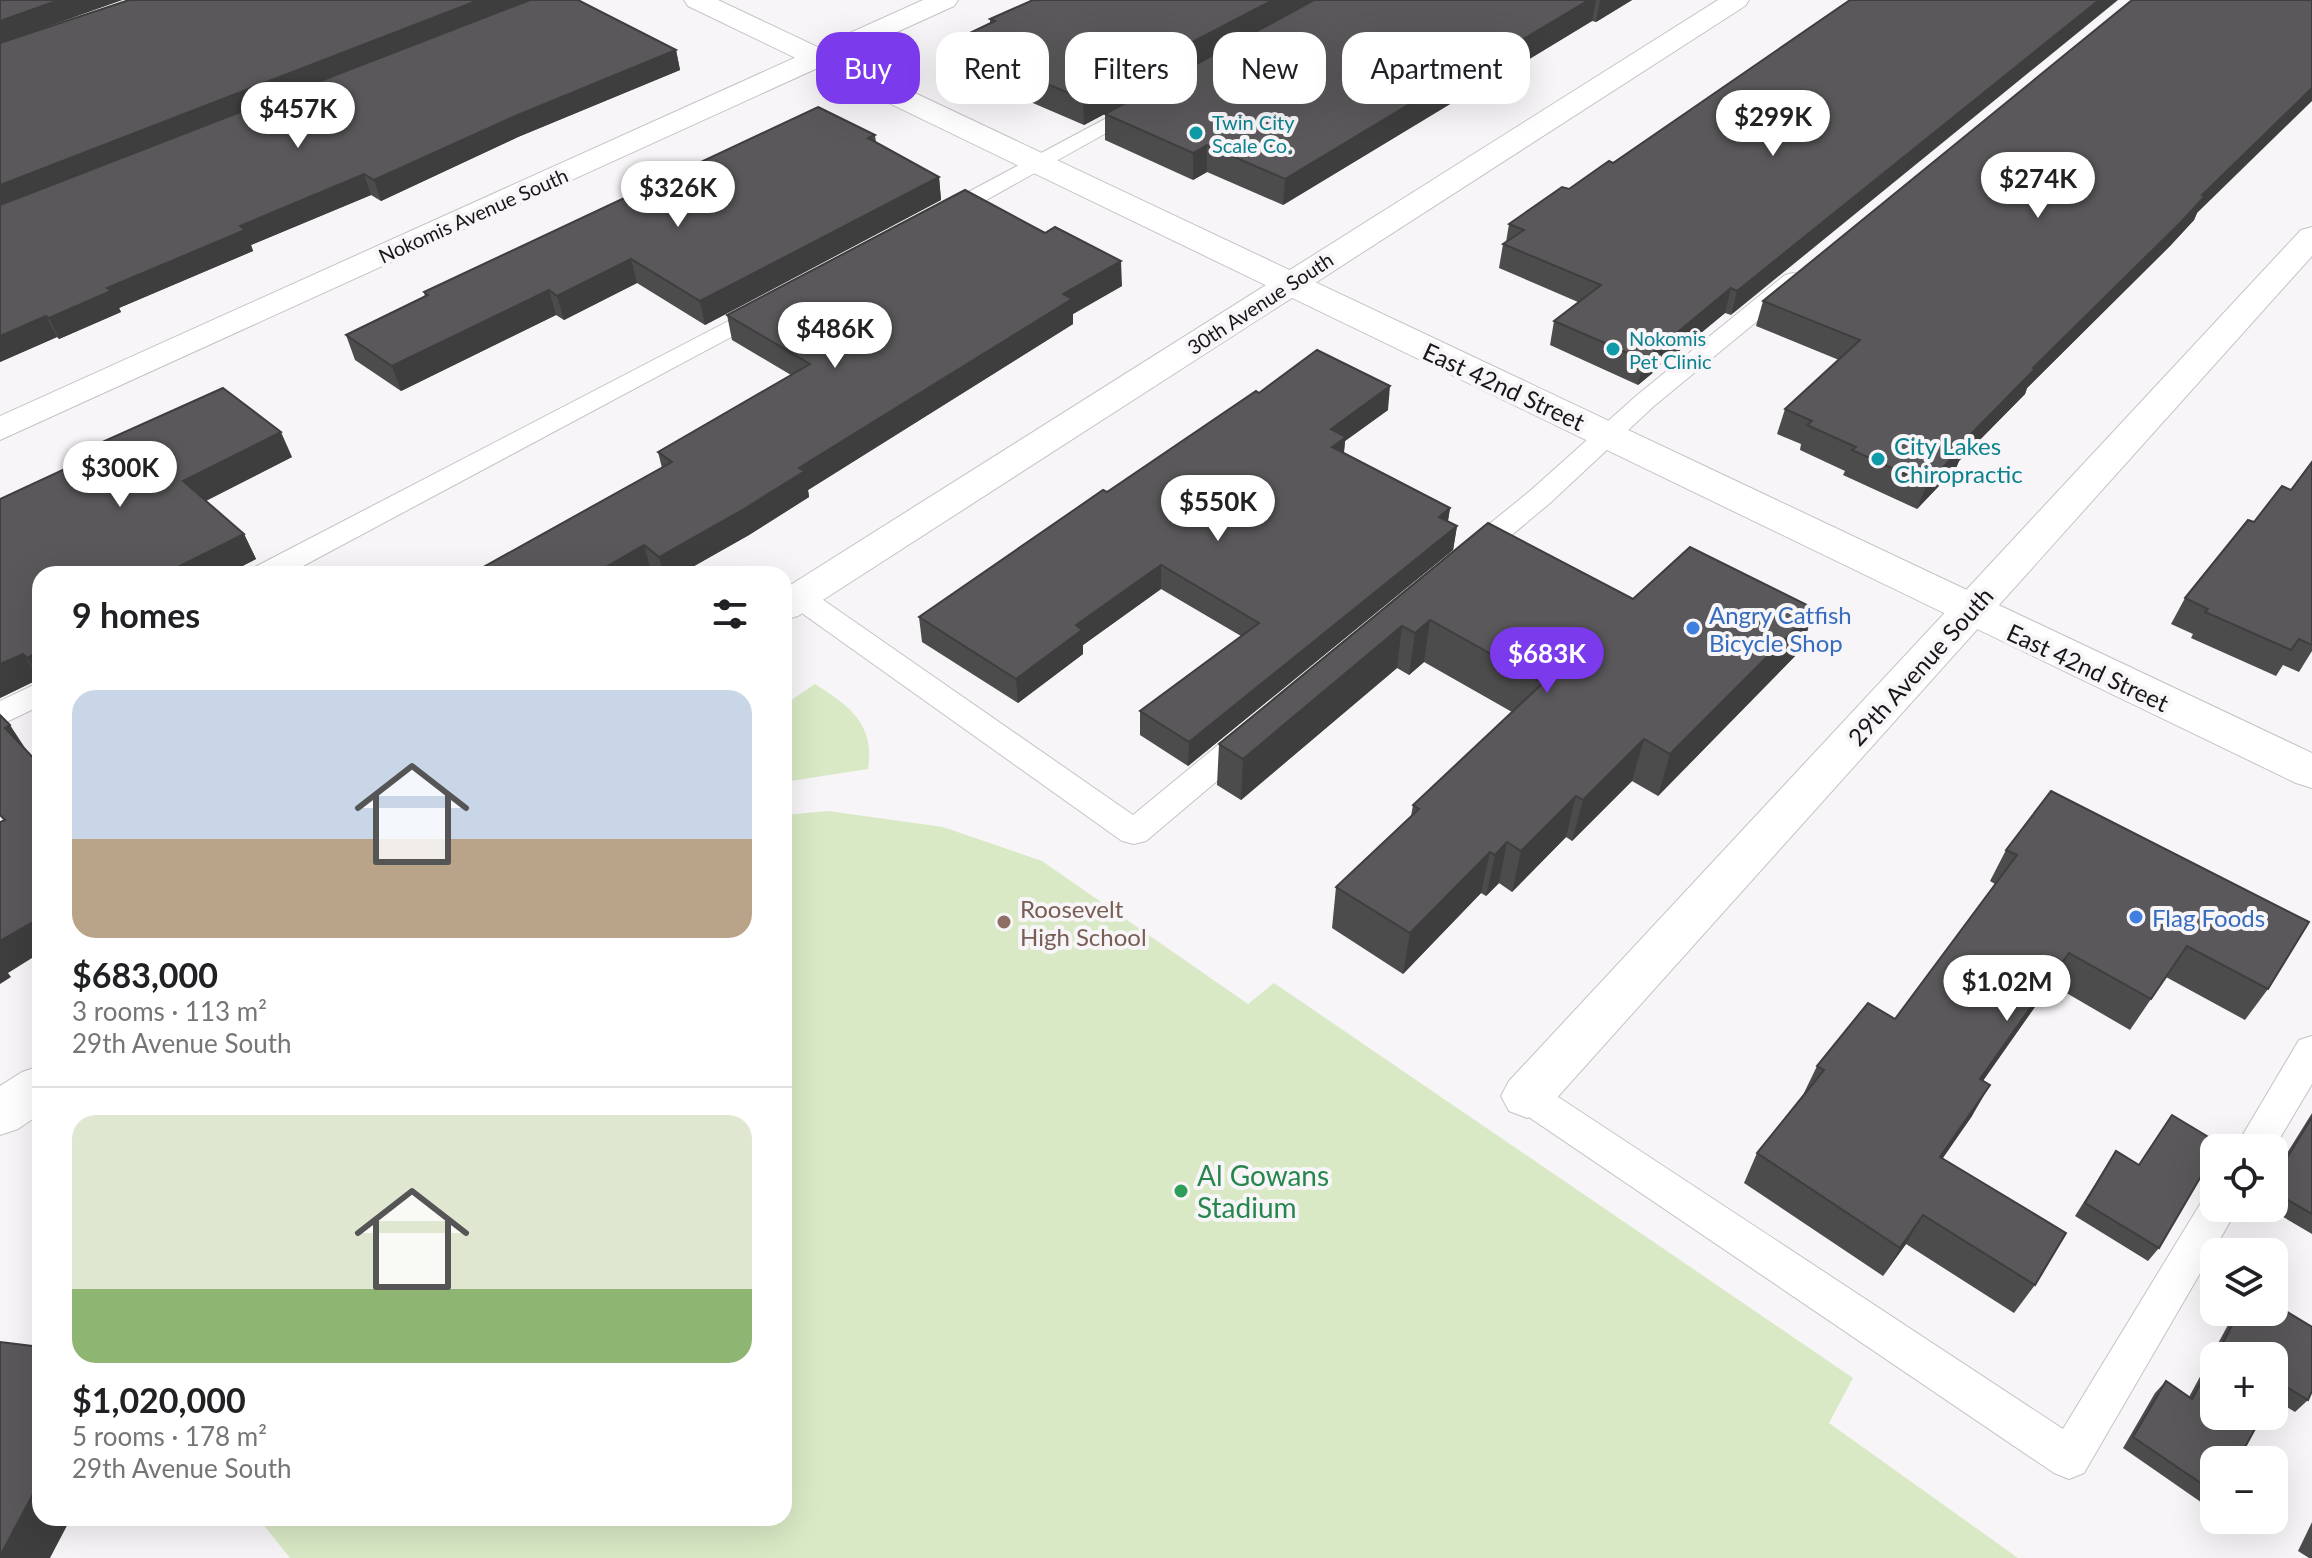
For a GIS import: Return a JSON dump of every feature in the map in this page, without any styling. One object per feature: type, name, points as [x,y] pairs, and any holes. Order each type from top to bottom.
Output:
[{"type":"street","name":"East 42nd Street","points":[[697,0],[816,58]]},
{"type":"street","name":"Nokomis Avenue South","points":[[874,32],[945,0]]},
{"type":"street","name":"30th Avenue South","points":[[792,602],[1736,0]]},
{"type":"street","name":"Nokomis Avenue South","points":[[0,429],[816,58]]},
{"type":"street","name":"East 42nd Street","points":[[912,104],[2312,772]]},
{"type":"street","name":"29th Avenue South","points":[[1527,1096],[2312,237]]},
{"type":"street","points":[[0,1113],[32,1092]]},
{"type":"lane","points":[[917,229],[1145,104]]},
{"type":"lane","points":[[1441,578],[1816,261]]},
{"type":"lane","points":[[280,566],[792,295]]},
{"type":"lane","points":[[792,602],[1134,832],[1269,720]]},
{"type":"lane","points":[[0,714],[32,697]]},
{"type":"lane","points":[[2262,1134],[2312,1051]]},
{"type":"lane","points":[[1527,1096],[2069,1458],[2211,1222]]},
{"type":"green space","points":[[815,684],[849,709],[868,740],[868,769],[792,781],[792,700]]},
{"type":"green space","name":"Al Gowans Stadium","points":[[828,811],[943,827],[1042,861],[1248,1004],[1274,983],[1853,1378],[1829,1423],[2018,1558],[290,1558],[264,1526],[792,1526],[792,814]]},
{"type":"building","points":[[0,0],[59,0],[0,21]]},
{"type":"building","points":[[129,0],[479,0],[0,185],[0,43]]},
{"type":"building","points":[[530,0],[578,0],[676,50],[513,117],[374,180],[364,174],[240,226],[245,230],[107,288],[111,291],[49,318],[46,316],[0,336],[0,205]]},
{"type":"building","points":[[1033,0],[1273,0],[1197,40],[1197,32],[1065,32],[1065,91],[1049,85],[1049,32],[972,32],[995,21],[990,19]]},
{"type":"building","points":[[1314,0],[1589,0],[1530,35],[1530,32],[1342,32],[1342,104],[1410,104],[1285,179],[1207,145],[1193,153],[1105,114],[1123,104],[1197,104],[1197,64],[1213,55],[1213,104],[1326,104],[1326,32],[1255,32]]},
{"type":"building","points":[[1850,0],[2099,0],[1737,291],[1731,288],[1644,360],[1554,321],[1601,285],[1503,244],[1524,230],[1509,224],[1562,187],[1569,189],[1609,161],[1613,163]]},
{"type":"building","points":[[2132,0],[2312,0],[2312,88],[2033,368],[1927,484],[1852,450],[1856,447],[1807,425],[1812,421],[1785,409],[1860,340],[1763,301]]},
{"type":"building","points":[[818,107],[875,135],[868,138],[939,177],[700,301],[631,259],[557,296],[549,290],[392,366],[346,335],[428,295],[424,292]]},
{"type":"building","points":[[965,190],[1045,233],[1055,227],[1121,261],[1063,294],[1072,299],[799,468],[805,471],[659,557],[644,545],[608,566],[485,566],[672,462],[658,452],[810,364],[727,315]]},
{"type":"building","points":[[1317,350],[1390,386],[1331,429],[1346,437],[1332,447],[1450,508],[1439,517],[1457,526],[1189,742],[1140,711],[1259,623],[1161,565],[1076,625],[1082,630],[1016,679],[919,617],[1103,490],[1107,492],[1256,391],[1259,393]]},
{"type":"building","points":[[223,388],[281,432],[183,481],[244,534],[180,566],[32,566],[32,655],[27,658],[23,654],[0,664],[0,499],[78,463],[71,456]]},
{"type":"building","points":[[2312,462],[2312,645],[2299,639],[2291,650],[2205,612],[2208,609],[2185,598],[2248,520],[2254,522],[2282,486],[2291,490]]},
{"type":"building","points":[[1488,523],[1633,599],[1690,547],[1815,609],[1670,754],[1644,739],[1583,800],[1576,796],[1521,851],[1507,842],[1495,855],[1490,852],[1410,933],[1336,887],[1419,809],[1413,805],[1543,683],[1430,620],[1415,633],[1402,626],[1243,759],[1219,744]]},
{"type":"building","points":[[0,715],[10,725],[5,728],[32,757],[32,923],[0,941],[0,822],[5,820],[0,815]]},
{"type":"building","points":[[2051,791],[2309,922],[2268,989],[2187,946],[2151,999],[2069,953],[1980,1079],[1990,1085],[1940,1157],[2066,1233],[2035,1285],[1923,1215],[1900,1248],[1757,1153],[1824,1070],[1817,1066],[1868,1003],[1895,1019],[2017,855],[2006,850]]},
{"type":"building","points":[[2172,1115],[2203,1134],[2200,1134],[2200,1178],[2159,1248],[2085,1203],[2116,1151],[2139,1165]]},
{"type":"building","points":[[2312,1117],[2312,1214],[2288,1200],[2288,1156]]},
{"type":"building","points":[[2288,1312],[2312,1327],[2312,1391],[2308,1400],[2288,1388],[2288,1342],[2223,1342],[2232,1326],[2288,1326]]},
{"type":"building","points":[[0,1342],[32,1346],[32,1496],[0,1556]]},
{"type":"building","points":[[2166,1381],[2192,1399],[2200,1384],[2200,1430],[2254,1430],[2246,1446],[2200,1446],[2200,1482],[2133,1437]]},
{"type":"place","name":"Twin City Scale Co.","points":[[1196,133]]},
{"type":"place","name":"Nokomis Pet Clinic","points":[[1613,349]]},
{"type":"place","name":"City Lakes Chiropractic","points":[[1878,459]]},
{"type":"place","name":"Angry Catfish Bicycle Shop","points":[[1693,628]]},
{"type":"place","name":"Flag Foods","points":[[2136,917]]},
{"type":"place","name":"Roosevelt High School","points":[[1004,922]]},
{"type":"place","name":"Al Gowans Stadium","points":[[1181,1191]]}]
